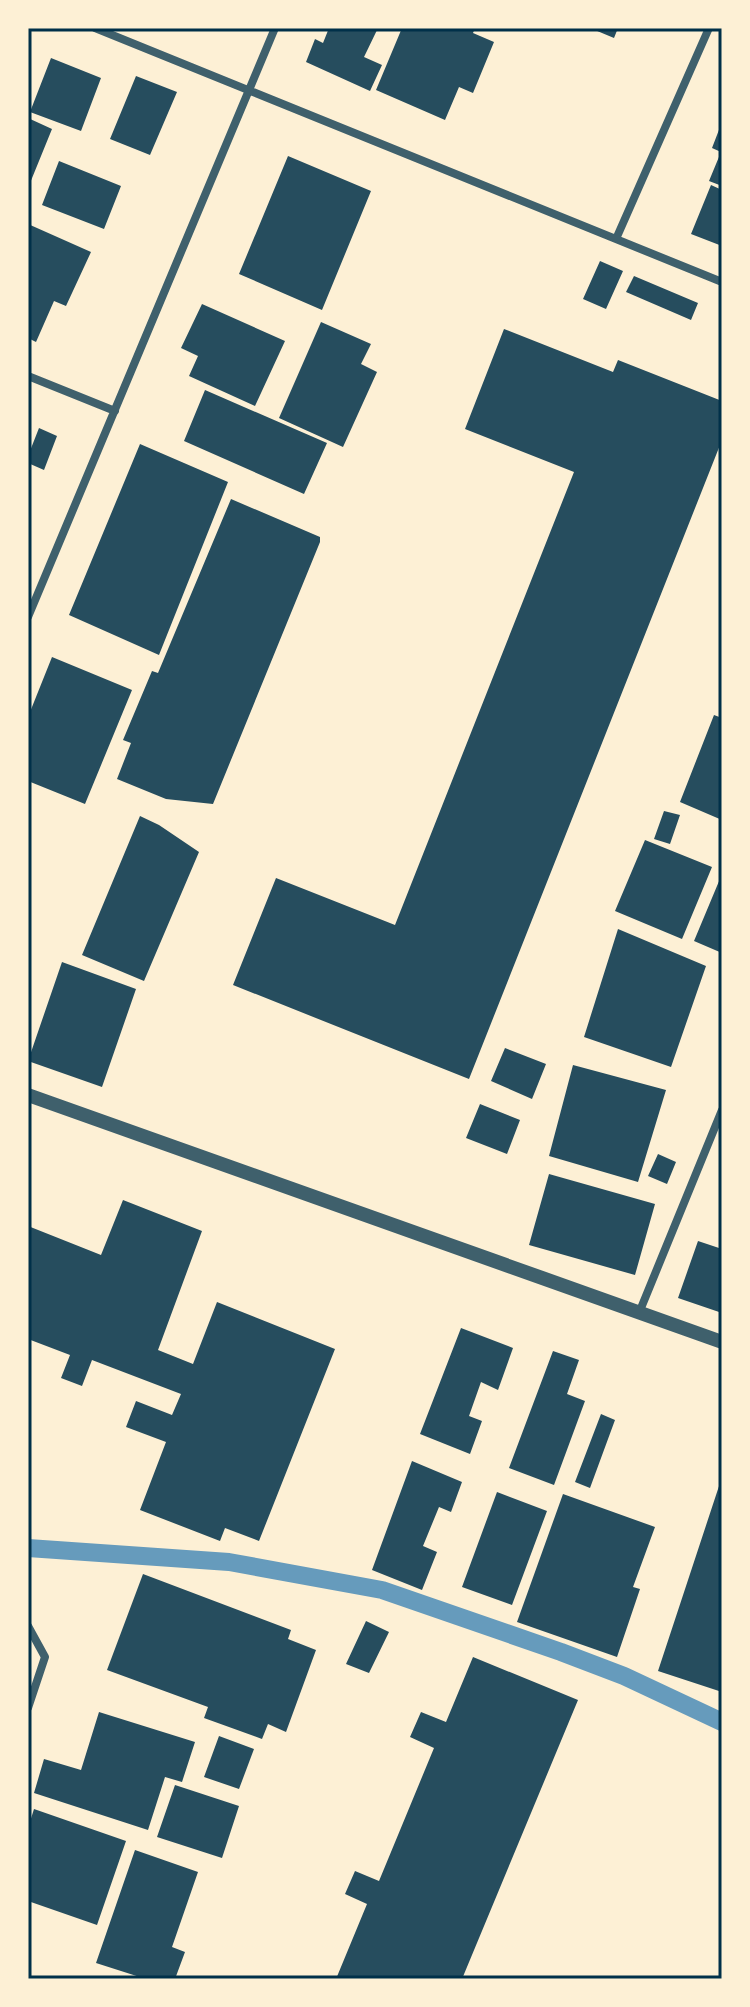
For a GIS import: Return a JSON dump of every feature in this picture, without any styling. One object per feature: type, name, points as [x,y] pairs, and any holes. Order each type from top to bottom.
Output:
[{"type":"street","points":[[95,28],[722,282]]},
{"type":"street","points":[[28,617],[275,28]]},
{"type":"street","points":[[616,239],[709,28]]},
{"type":"street","points":[[28,376],[115,411]]},
{"type":"street","points":[[28,1095],[722,1342]]},
{"type":"street","points":[[639,1313],[722,1110]]},
{"type":"street","points":[[28,1626],[45,1657],[28,1708]]},
{"type":"building","points":[[329,28],[378,28],[364,57],[382,65],[370,91],[306,62],[315,39],[323,43]]},
{"type":"building","points":[[402,28],[475,28],[473,33],[494,42],[473,93],[459,87],[445,120],[376,90]]},
{"type":"building","points":[[590,28],[618,28],[614,38]]},
{"type":"building","points":[[51,58],[101,78],[81,131],[30,112]]},
{"type":"building","points":[[136,76],[177,92],[150,155],[110,139]]},
{"type":"building","points":[[28,118],[52,129],[28,188]]},
{"type":"building","points":[[722,122],[722,186],[709,181],[721,152],[712,148]]},
{"type":"building","points":[[288,156],[371,191],[322,310],[239,274]]},
{"type":"building","points":[[59,161],[121,186],[104,229],[42,205]]},
{"type":"building","points":[[711,185],[722,190],[722,246],[691,234]]},
{"type":"building","points":[[28,224],[91,252],[66,306],[54,301],[36,342],[28,338]]},
{"type":"building","points":[[600,261],[623,271],[606,309],[583,299]]},
{"type":"building","points":[[634,276],[698,303],[691,320],[626,292]]},
{"type":"building","points":[[202,304],[285,341],[255,406],[189,376],[198,356],[181,348]]},
{"type":"building","points":[[321,322],[371,344],[361,364],[377,372],[343,447],[279,418]]},
{"type":"building","points":[[504,329],[613,372],[618,360],[722,401],[722,440],[469,1079],[233,985],[276,878],[395,925],[574,472],[465,429]]},
{"type":"building","points":[[205,390],[327,443],[304,494],[184,441]]},
{"type":"building","points":[[39,428],[57,436],[44,470],[28,463]]},
{"type":"building","points":[[140,444],[228,482],[159,655],[69,615]]},
{"type":"building","points":[[231,499],[320,537],[320,542],[213,804],[166,799],[117,779],[131,743],[123,740],[152,671],[158,673]]},
{"type":"building","points":[[52,657],[132,690],[85,804],[28,781],[28,717]]},
{"type":"building","points":[[714,715],[722,718],[722,820],[680,802]]},
{"type":"building","points":[[664,811],[680,815],[670,844],[654,839]]},
{"type":"building","points":[[140,816],[199,852],[144,981],[82,955]]},
{"type":"building","points":[[645,840],[712,867],[682,939],[615,911]]},
{"type":"building","points":[[722,874],[722,953],[694,941]]},
{"type":"building","points":[[618,929],[706,966],[671,1067],[584,1037]]},
{"type":"building","points":[[62,962],[136,989],[102,1087],[28,1061]]},
{"type":"building","points":[[505,1048],[546,1064],[532,1099],[491,1081]]},
{"type":"building","points":[[573,1065],[666,1090],[638,1182],[549,1156]]},
{"type":"building","points":[[480,1104],[520,1120],[507,1154],[466,1138]]},
{"type":"building","points":[[658,1154],[676,1162],[667,1184],[648,1176]]},
{"type":"building","points":[[549,1174],[655,1204],[635,1275],[529,1245]]},
{"type":"building","points":[[123,1200],[202,1231],[158,1350],[193,1364],[217,1302],[335,1349],[259,1541],[225,1528],[220,1541],[140,1510],[166,1442],[126,1427],[136,1401],[172,1415],[181,1394],[92,1360],[82,1386],[61,1378],[70,1355],[28,1339],[28,1226],[101,1255]]},
{"type":"building","points":[[698,1241],[722,1249],[722,1313],[678,1298]]},
{"type":"building","points":[[461,1328],[513,1348],[498,1390],[481,1382],[469,1416],[482,1421],[470,1454],[420,1434]]},
{"type":"building","points":[[553,1351],[579,1360],[567,1394],[585,1401],[554,1485],[509,1468]]},
{"type":"building","points":[[601,1414],[615,1420],[590,1488],[575,1482]]},
{"type":"building","points":[[412,1461],[462,1482],[451,1512],[439,1507],[423,1546],[437,1552],[422,1590],[372,1570]]},
{"type":"building","points":[[722,1480],[722,1692],[658,1671]]},
{"type":"building","points":[[497,1492],[547,1511],[512,1605],[462,1587]]},
{"type":"building","points":[[563,1494],[655,1527],[633,1587],[640,1589],[617,1657],[517,1622]]},
{"type":"building","points":[[143,1574],[291,1630],[288,1639],[316,1650],[286,1732],[268,1724],[262,1739],[204,1718],[208,1707],[107,1670]]},
{"type":"building","points":[[366,1621],[389,1632],[369,1673],[346,1664]]},
{"type":"building","points":[[473,1657],[578,1700],[462,1979],[336,1979],[367,1904],[345,1894],[355,1871],[379,1881],[434,1748],[410,1737],[421,1712],[446,1722]]},
{"type":"building","points":[[99,1712],[195,1742],[182,1782],[165,1777],[148,1830],[34,1793],[44,1759],[81,1770]]},
{"type":"building","points":[[219,1736],[254,1749],[239,1789],[204,1777]]},
{"type":"building","points":[[175,1785],[239,1806],[222,1858],[157,1837]]},
{"type":"building","points":[[34,1809],[126,1841],[97,1925],[28,1901],[28,1828]]},
{"type":"building","points":[[135,1850],[198,1872],[172,1947],[185,1952],[175,1979],[146,1979],[96,1963]]},
{"type":"waterway","points":[[28,1548],[229,1562],[382,1590],[624,1676],[722,1722]]}]
